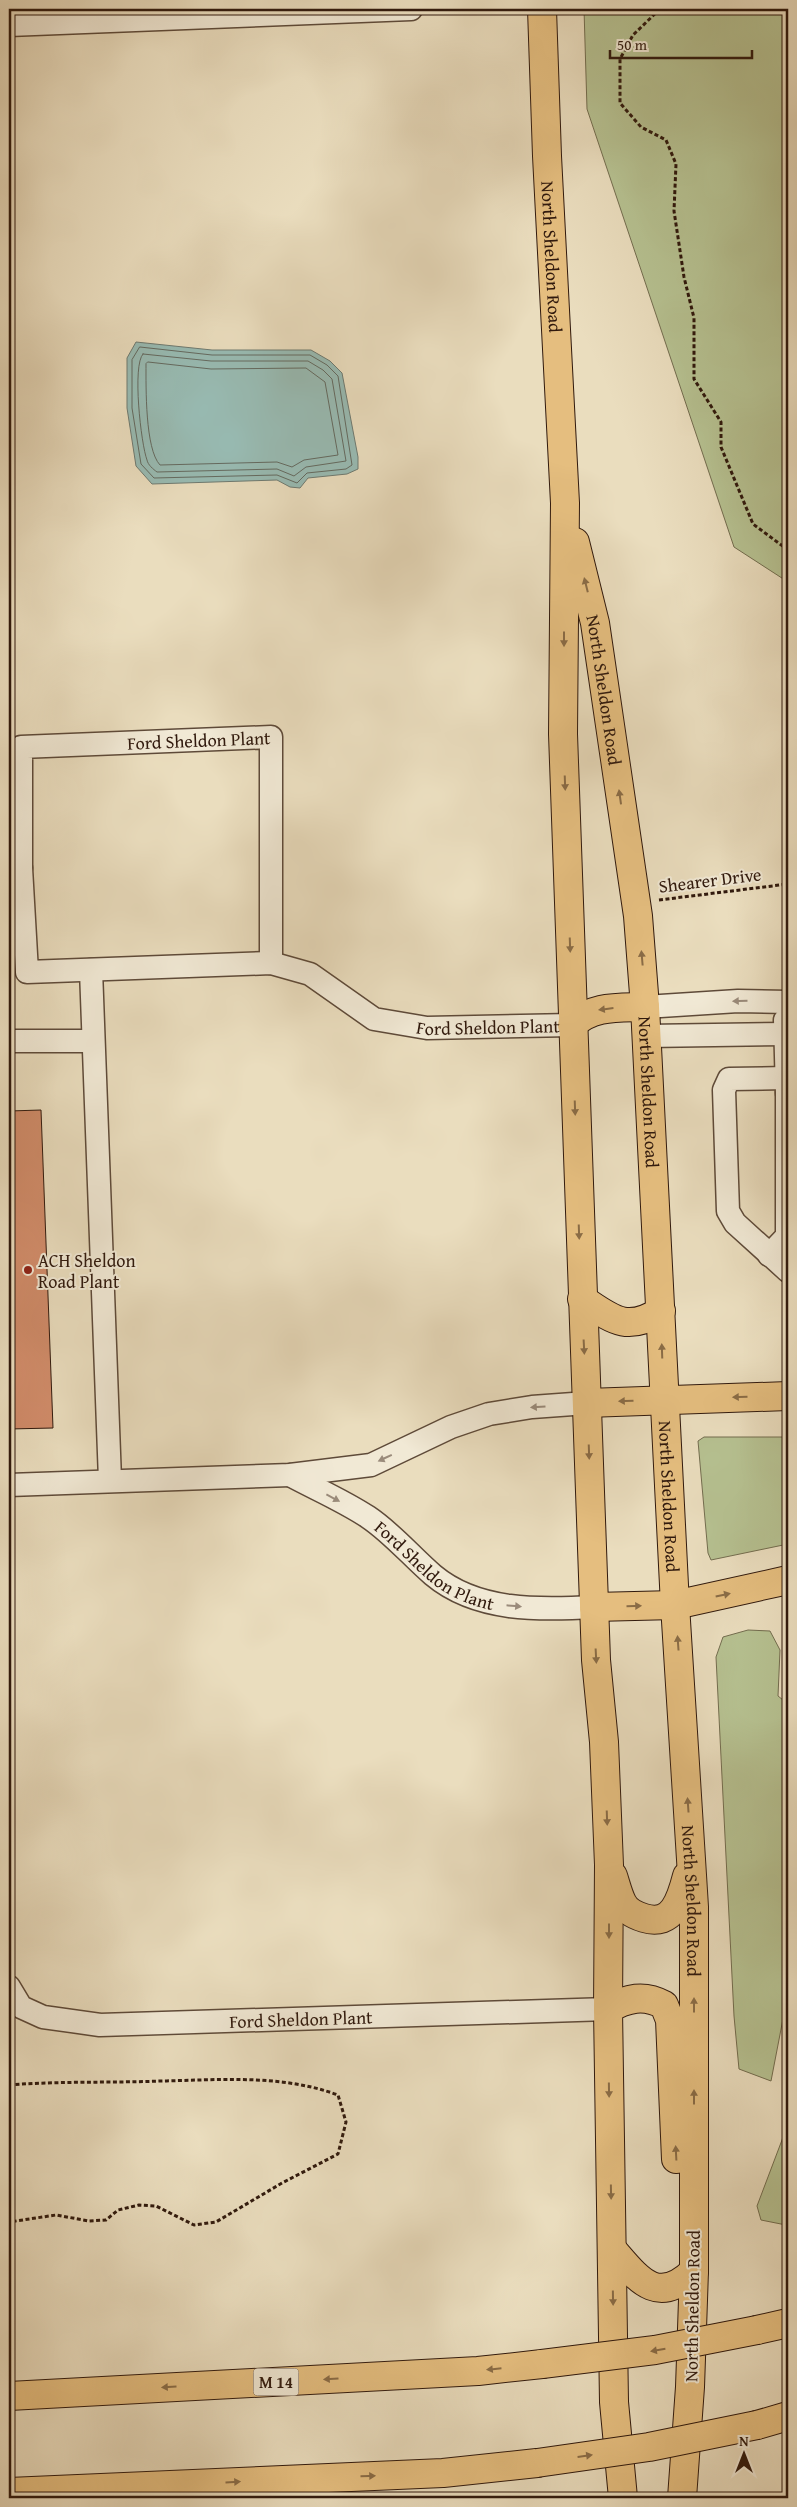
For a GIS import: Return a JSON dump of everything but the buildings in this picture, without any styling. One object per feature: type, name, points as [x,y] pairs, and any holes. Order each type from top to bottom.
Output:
[{"type":"main road","name":"North Sheldon Road","points":[[542,9],[547,165],[565,502],[563,734],[596,1660],[604,1742],[609,1865],[608,2009],[614,2402],[623,2498]]},
{"type":"main road","name":"North Sheldon Road","points":[[565,502],[595,623],[636,904],[647,1036],[675,1605],[692,1858],[694,2271],[690,2387],[682,2498]]},
{"type":"main road","points":[[572,1026],[581,1017],[601,1009],[645,1007]]},
{"type":"main road","points":[[582,1298],[611,1318],[623,1323],[639,1322],[661,1311]]},
{"type":"main road","points":[[587,1403],[788,1396]]},
{"type":"main road","points":[[594,1607],[675,1605],[788,1580]]},
{"type":"main road","points":[[609,1865],[622,1903],[628,1911],[636,1916],[652,1920],[666,1919],[681,1900],[692,1858]]},
{"type":"main road","points":[[608,2009],[621,2001],[651,1998],[664,2005],[667,2012],[670,2020],[677,2178],[694,2216]]},
{"type":"main road","points":[[612,2249],[636,2277],[649,2286],[667,2289],[682,2283],[694,2271]]},
{"type":"main road","name":"M 14","points":[[9,2396],[478,2371],[655,2350],[788,2323]]},
{"type":"main road","points":[[9,2492],[443,2473],[537,2463],[649,2447],[757,2425],[788,2416]]},
{"type":"street","points":[[9,25],[55,16],[411,9]]},
{"type":"street","name":"Ford Sheldon Plant","points":[[271,963],[270,738],[21,747],[15,868],[27,972],[271,963],[310,974],[374,1019],[428,1028],[572,1026]]},
{"type":"street","points":[[91,970],[110,1480]]},
{"type":"street","points":[[645,1007],[738,1001],[786,1002],[787,1236],[769,1255]]},
{"type":"street","points":[[647,1036],[787,1034]]},
{"type":"street","points":[[9,1041],[93,1041]]},
{"type":"street","points":[[787,1088],[729,1079],[724,1090],[728,1211],[735,1223],[788,1271]]},
{"type":"street","name":"Ford Sheldon Plant","points":[[9,1485],[290,1475],[371,1464],[450,1427],[489,1414],[532,1407],[587,1403]]},
{"type":"street","name":"Ford Sheldon Plant","points":[[290,1475],[368,1517],[434,1576],[462,1594],[495,1604],[555,1609],[594,1607]]},
{"type":"street","name":"Ford Sheldon Plant","points":[[9,1987],[15,2008],[43,2017],[100,2025],[608,2009]]},
{"type":"path","points":[[660,9],[633,35],[620,59],[620,103],[641,127],[666,140],[676,164],[674,211],[684,277],[694,318],[694,379],[720,422],[721,447],[752,524],[788,550]]},
{"type":"path","name":"Shearer Drive","points":[[636,904],[788,884]]},
{"type":"path","points":[[9,2085],[214,2079],[266,2080],[312,2086],[338,2095],[346,2122],[338,2154],[282,2183],[216,2222],[194,2225],[156,2206],[139,2205],[118,2210],[106,2220],[89,2222],[56,2215],[9,2222]]},
{"type":"green space","points":[[584,9],[788,9],[788,582],[734,547],[587,109]]},
{"type":"green space","points":[[704,1437],[788,1437],[788,1544],[711,1560],[708,1553],[698,1441]]},
{"type":"green space","points":[[748,1630],[770,1631],[780,1650],[778,1696],[788,1704],[788,1993],[771,2081],[739,2069],[734,2016],[716,1657],[723,1637]]},
{"type":"green space","points":[[788,2119],[788,2224],[786,2225],[761,2220],[757,2206]]},
{"type":"water","points":[[136,342],[212,350],[311,350],[330,361],[342,373],[358,457],[358,469],[347,474],[308,478],[300,488],[290,487],[277,480],[152,484],[136,466],[127,408],[127,358]]},
{"type":"place","name":"ACH Sheldon Road Plant","points":[[28,1270]]}]
